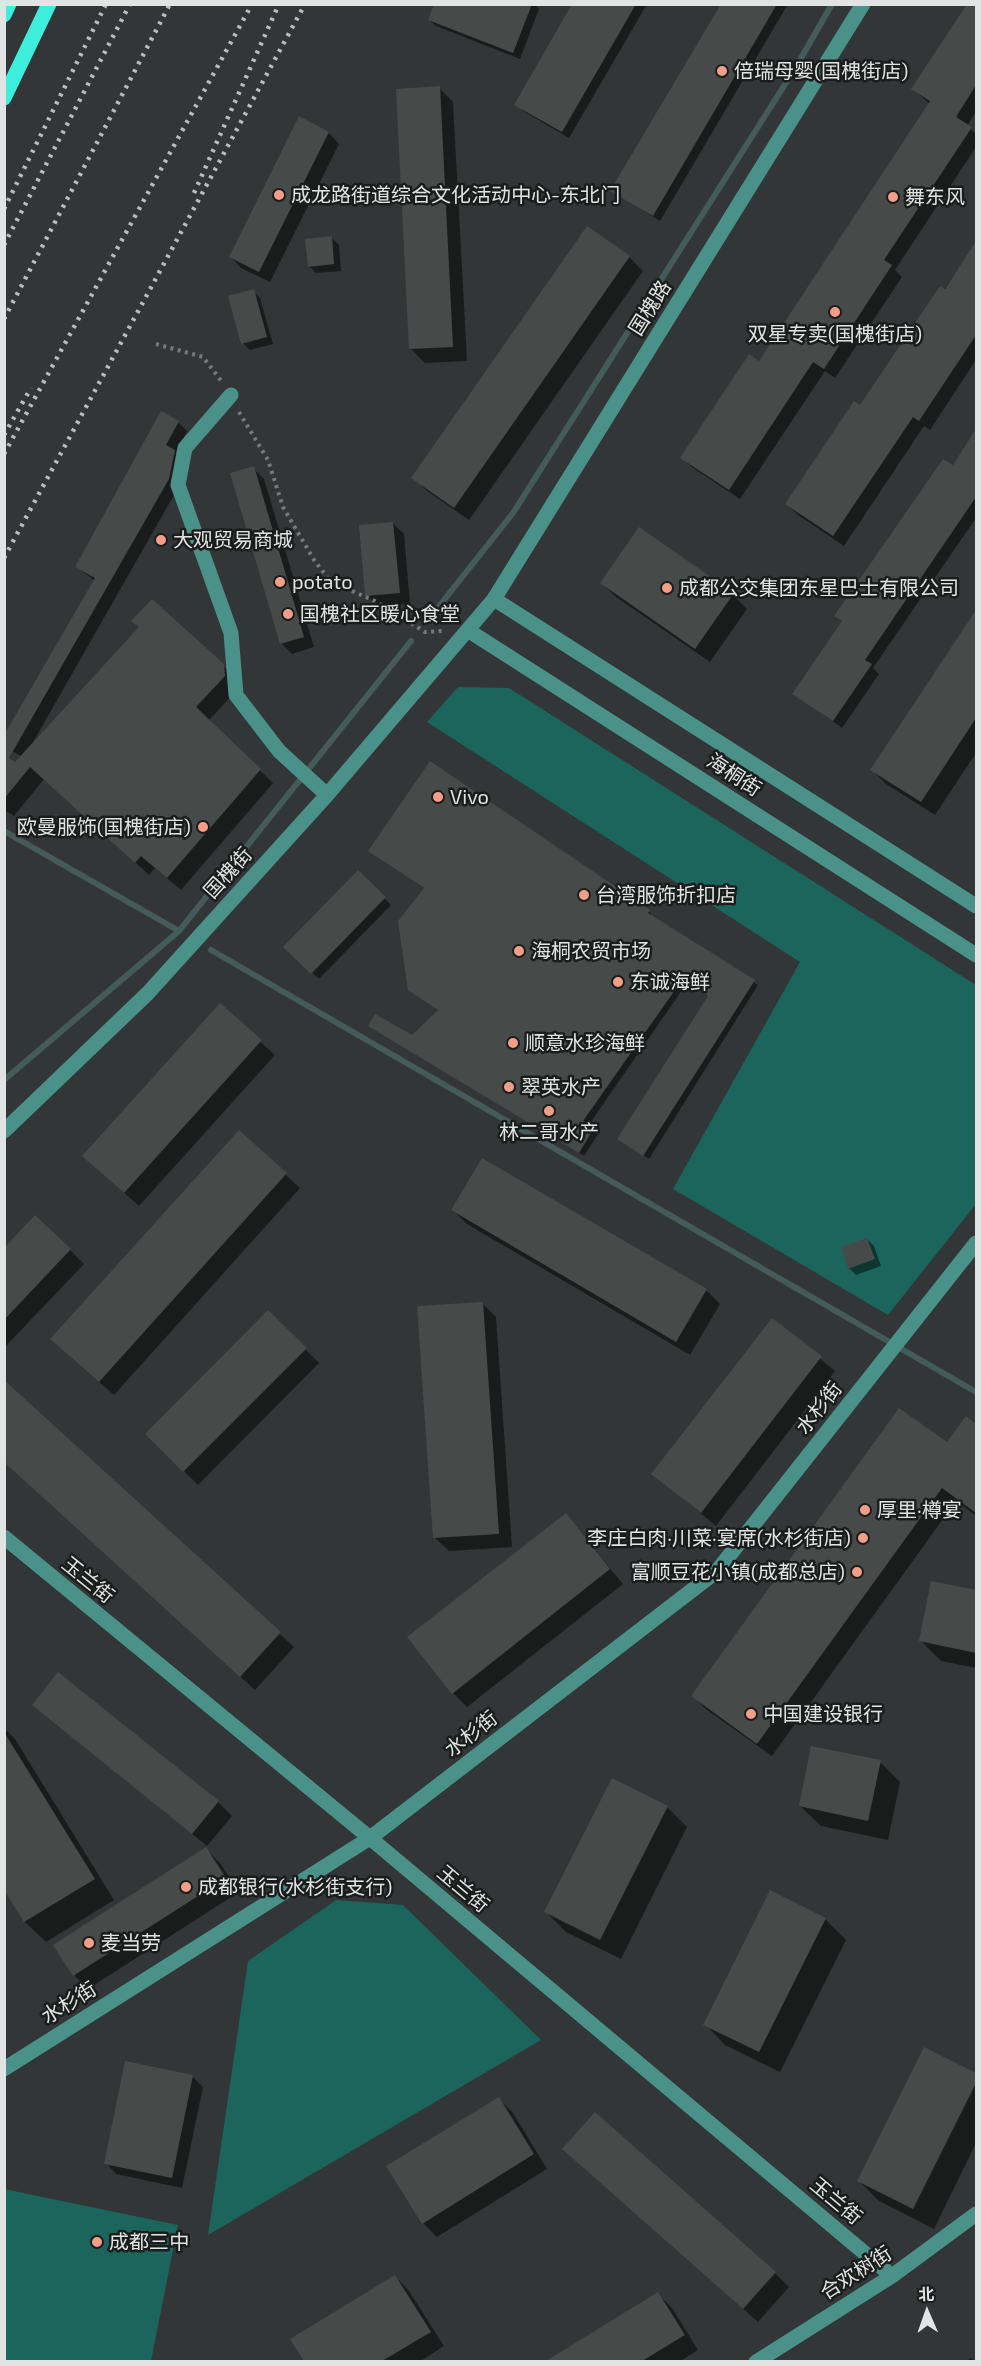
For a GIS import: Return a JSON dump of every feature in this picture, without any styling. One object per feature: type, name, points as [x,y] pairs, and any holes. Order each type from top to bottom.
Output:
[{"type":"main road","points":[[4,15],[9,4]]},
{"type":"main road","points":[[4,98],[49,4]]},
{"type":"street","name":"国槐路","points":[[469,630],[494,599],[863,4]]},
{"type":"street","points":[[231,395],[185,448],[178,485],[231,633],[236,695],[279,751],[327,795]]},
{"type":"street","name":"海桐街","points":[[494,599],[976,906]]},
{"type":"street","name":"海桐街","points":[[469,630],[976,955]]},
{"type":"street","name":"国槐街","points":[[4,1131],[148,993],[327,795],[469,630]]},
{"type":"street","name":"水杉街","points":[[4,2069],[370,1838],[717,1571],[976,1243]]},
{"type":"street","name":"玉兰街","points":[[4,1538],[370,1838],[892,2276]]},
{"type":"street","name":"合欢树街","points":[[756,2361],[892,2276],[976,2214]]},
{"type":"path","points":[[156,344],[203,357],[231,395],[268,460],[283,507],[314,560],[331,582],[375,601],[425,632],[469,630]]},
{"type":"green space","points":[[458,687],[509,688],[976,985],[976,1204],[888,1315],[673,1189],[800,962],[427,722]]},
{"type":"green space","points":[[336,1900],[403,1905],[541,2040],[208,2235],[248,1961]]},
{"type":"green space","points":[[4,2189],[178,2225],[151,2361],[5,2361]]},
{"type":"building","points":[[434,4],[532,4],[513,53],[428,20]]},
{"type":"building","points":[[572,4],[636,4],[562,132],[514,105]]},
{"type":"building","points":[[721,4],[777,4],[653,216],[610,191]]},
{"type":"building","points":[[967,4],[976,4],[976,85],[956,117],[972,127],[884,260],[892,265],[824,369],[813,362],[729,490],[680,458],[749,354],[759,361],[930,101],[911,89]]},
{"type":"building","points":[[440,86],[453,347],[409,349],[396,89]]},
{"type":"building","name":"成龙路街道综合文化活动中心-东北门","points":[[299,116],[329,132],[259,272],[229,257]]},
{"type":"building","points":[[587,226],[630,256],[454,508],[411,478]]},
{"type":"building","points":[[332,236],[334,264],[308,267],[305,239]]},
{"type":"building","points":[[976,241],[976,335],[919,421],[913,417],[833,536],[785,504],[854,401],[860,405],[940,286],[945,289]]},
{"type":"building","points":[[254,289],[267,337],[241,344],[228,296]]},
{"type":"building","points":[[161,411],[179,421],[166,445],[175,450],[169,479],[9,758],[15,762],[139,627],[131,621],[152,599],[224,664],[225,676],[196,707],[261,769],[167,878],[141,856],[135,863],[30,767],[4,799],[4,735],[95,578],[75,567]]},
{"type":"building","points":[[976,429],[976,497],[865,660],[872,664],[833,721],[792,694],[842,621],[834,616],[943,459],[953,465]]},
{"type":"building","points":[[254,466],[304,637],[280,644],[230,473]]},
{"type":"building","points":[[393,522],[400,593],[365,596],[359,525]]},
{"type":"building","name":"成都公交集团东星巴士有限公司","points":[[639,527],[734,593],[695,649],[600,583]]},
{"type":"building","points":[[976,610],[976,718],[921,802],[870,770]]},
{"type":"building","points":[[430,761],[650,910],[648,913],[755,980],[643,1156],[617,1139],[708,996],[682,980],[583,1121],[594,1128],[579,1153],[368,1026],[375,1014],[412,1035],[438,1010],[408,990],[398,921],[424,888],[368,851]]},
{"type":"building","points":[[358,870],[386,897],[311,974],[283,947]]},
{"type":"building","points":[[220,1003],[262,1040],[124,1193],[82,1156]]},
{"type":"building","points":[[239,1130],[287,1173],[99,1382],[50,1339]]},
{"type":"building","points":[[482,1158],[707,1289],[676,1342],[451,1210]]},
{"type":"building","points":[[35,1215],[71,1249],[4,1320],[4,1248]]},
{"type":"building","points":[[867,1238],[875,1259],[848,1269],[841,1247]]},
{"type":"building","points":[[483,1302],[499,1534],[433,1538],[417,1306]]},
{"type":"building","points":[[268,1310],[307,1348],[183,1472],[145,1434]]},
{"type":"building","points":[[772,1318],[822,1356],[701,1513],[651,1474]]},
{"type":"building","points":[[4,1380],[281,1632],[240,1677],[4,1462]]},
{"type":"building","points":[[899,1408],[947,1442],[966,1416],[976,1424],[976,1513],[942,1488],[757,1744],[691,1696]]},
{"type":"building","points":[[566,1513],[610,1569],[452,1694],[407,1637]]},
{"type":"building","points":[[931,1581],[976,1590],[976,1653],[919,1641]]},
{"type":"building","points":[[58,1672],[219,1801],[192,1834],[32,1705]]},
{"type":"building","points":[[4,1732],[95,1879],[24,1922],[4,1890]]},
{"type":"building","points":[[811,1746],[881,1760],[868,1821],[799,1806]]},
{"type":"building","points":[[612,1778],[668,1806],[600,1940],[544,1912]]},
{"type":"building","points":[[206,1847],[226,1878],[73,1976],[53,1945]]},
{"type":"building","points":[[770,1890],[826,1918],[759,2052],[703,2025]]},
{"type":"building","points":[[924,2047],[976,2073],[976,2083],[913,2209],[857,2181]]},
{"type":"building","points":[[125,2061],[193,2075],[172,2178],[104,2164]]},
{"type":"building","points":[[499,2097],[534,2154],[422,2224],[386,2166]]},
{"type":"building","points":[[595,2112],[776,2272],[743,2309],[562,2149]]},
{"type":"building","points":[[395,2275],[431,2332],[382,2361],[304,2361],[290,2339]]},
{"type":"building","points":[[658,2292],[685,2335],[642,2361],[546,2361]]},
{"type":"waterway","points":[[429,619],[513,513],[796,67],[832,4]]},
{"type":"waterway","points":[[4,1080],[179,931],[411,641]]},
{"type":"waterway","points":[[4,831],[179,931]]},
{"type":"waterway","points":[[211,950],[976,1392]]},
{"type":"railway","points":[[4,209],[106,4]]},
{"type":"railway","points":[[4,245],[130,4]]},
{"type":"railway","points":[[4,319],[170,4]]},
{"type":"railway","points":[[4,454],[252,4]]},
{"type":"railway","points":[[194,193],[279,4]]},
{"type":"railway","points":[[4,558],[305,4]]},
{"type":"railway","points":[[4,435],[31,388]]},
{"type":"place","name":"倍瑞母婴(国槐街店)","points":[[722,71]]},
{"type":"place","name":"成龙路街道综合文化活动中心-东北门","points":[[279,195]]},
{"type":"place","name":"舞东风","points":[[893,197]]},
{"type":"place","name":"双星专卖(国槐街店)","points":[[835,312]]},
{"type":"place","name":"大观贸易商城","points":[[161,540]]},
{"type":"place","name":"potato","points":[[280,582]]},
{"type":"place","name":"成都公交集团东星巴士有限公司","points":[[667,588]]},
{"type":"place","name":"国槐社区暖心食堂","points":[[288,614]]},
{"type":"place","name":"Vivo","points":[[438,797]]},
{"type":"place","name":"欧曼服饰(国槐街店)","points":[[203,827]]},
{"type":"place","name":"台湾服饰折扣店","points":[[584,895]]},
{"type":"place","name":"海桐农贸市场","points":[[519,951]]},
{"type":"place","name":"东诚海鲜","points":[[618,982]]},
{"type":"place","name":"顺意水珍海鲜","points":[[513,1043]]},
{"type":"place","name":"翠英水产","points":[[509,1087]]},
{"type":"place","name":"林二哥水产","points":[[549,1111]]},
{"type":"place","name":"厚里·樽宴","points":[[865,1510]]},
{"type":"place","name":"李庄白肉·川菜·宴席(水杉街店)","points":[[863,1538]]},
{"type":"place","name":"富顺豆花小镇(成都总店)","points":[[857,1572]]},
{"type":"place","name":"中国建设银行","points":[[751,1714]]},
{"type":"place","name":"成都银行(水杉街支行)","points":[[186,1887]]},
{"type":"place","name":"麦当劳","points":[[89,1943]]},
{"type":"place","name":"成都三中","points":[[97,2242]]}]
